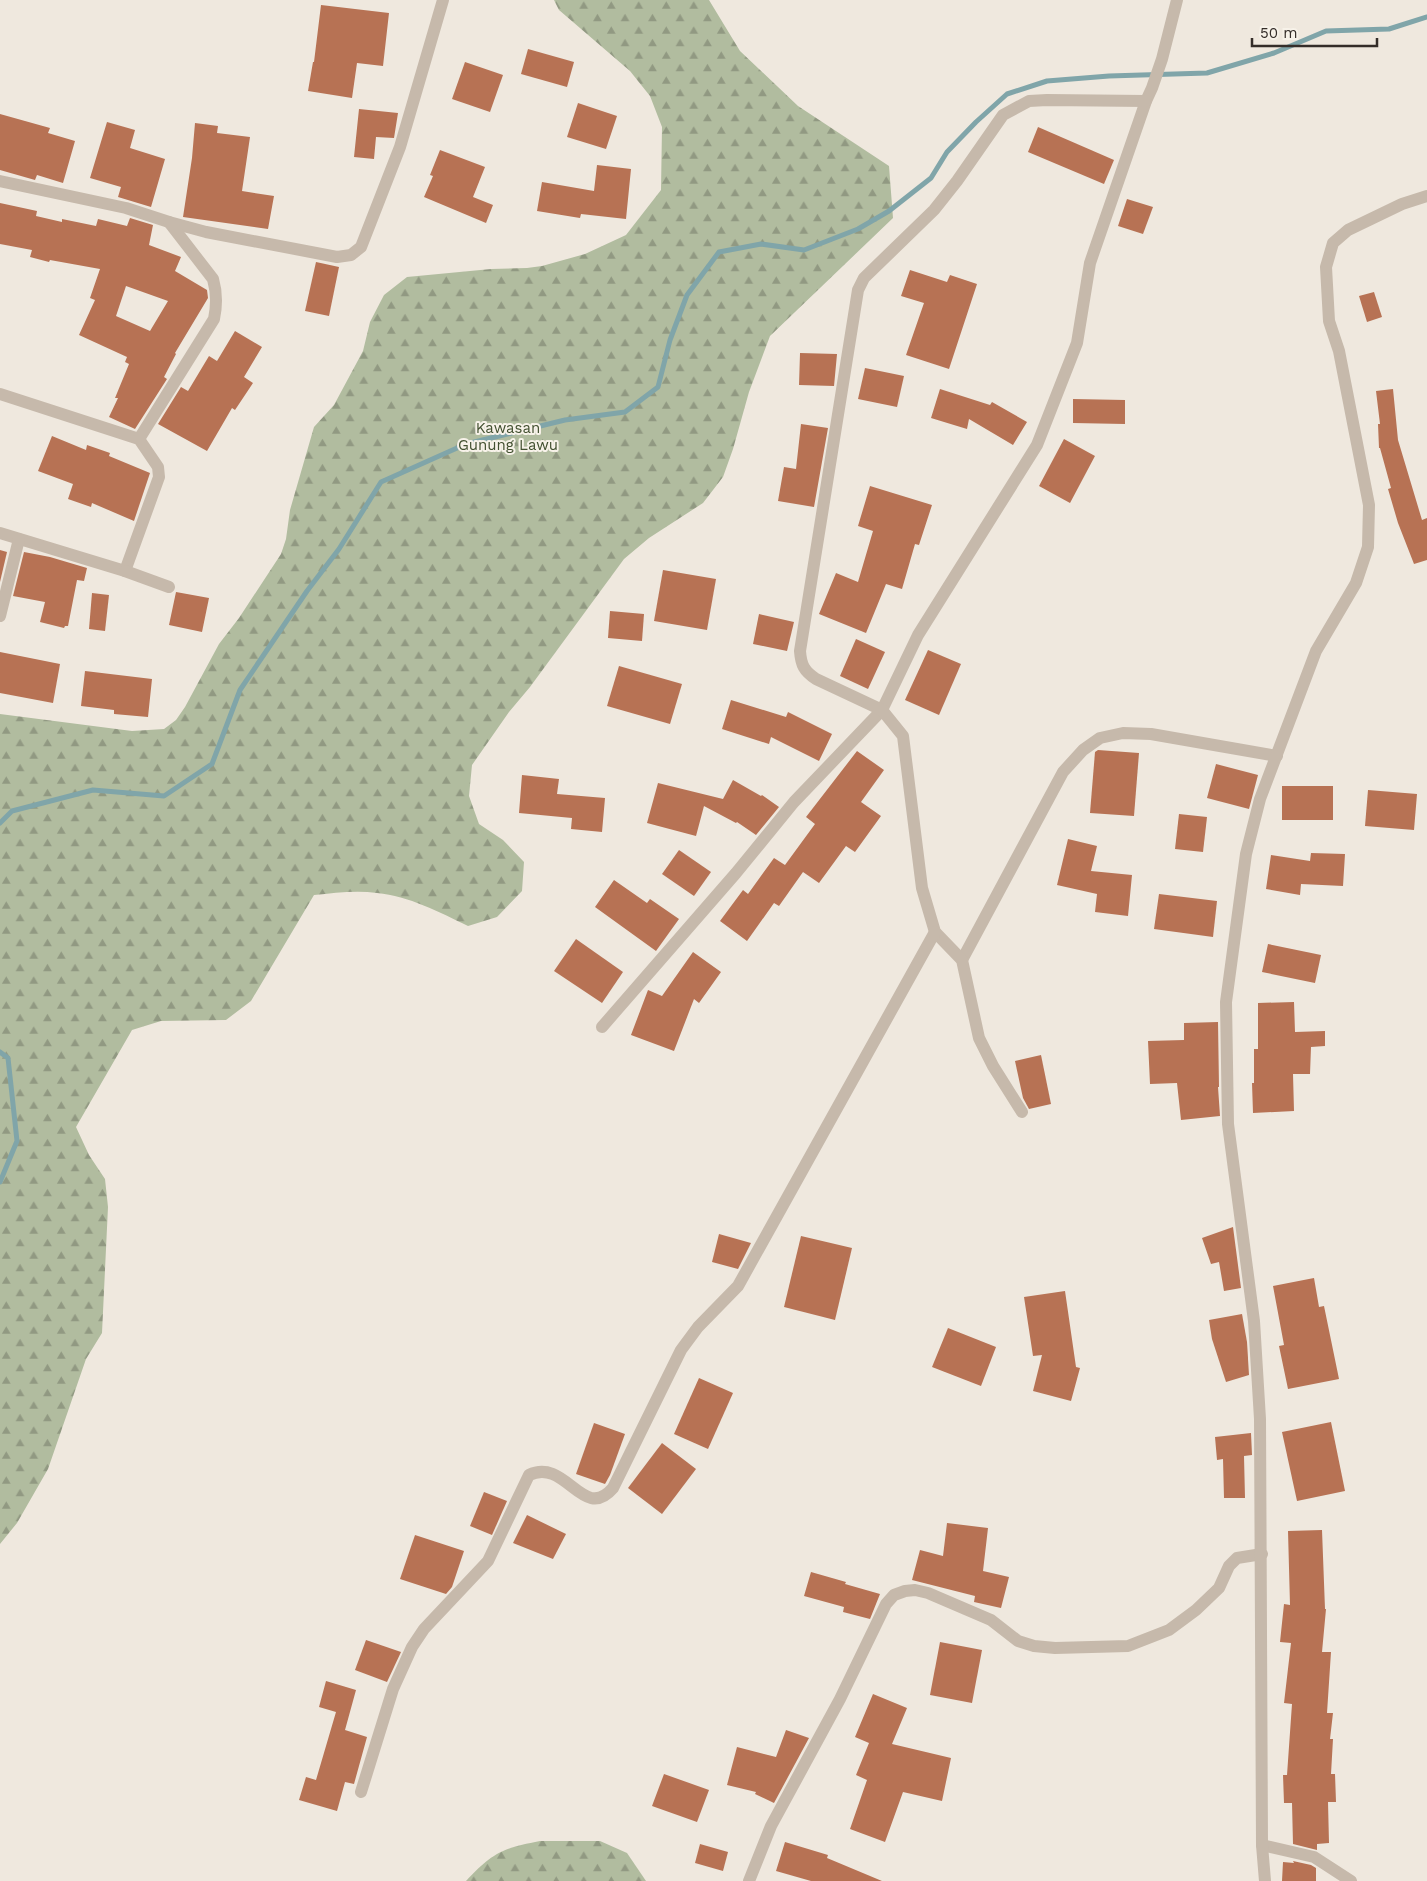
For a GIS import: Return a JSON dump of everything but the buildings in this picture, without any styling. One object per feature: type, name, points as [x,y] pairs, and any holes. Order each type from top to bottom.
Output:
[{"type":"street","points":[[0,181],[126,208],[206,232],[344,257],[356,252],[361,247],[400,147],[443,0]]},
{"type":"street","points":[[602,1027],[736,873],[794,802],[882,710],[918,635],[1037,445],[1077,343],[1090,263],[1162,59],[1178,0]]},
{"type":"street","points":[[1022,1112],[993,1066],[979,1038],[962,960],[935,932],[922,888],[903,736],[882,710],[807,673],[801,664],[800,651],[858,290],[864,278],[934,210],[957,181],[1003,115],[1029,101],[1146,101]]},
{"type":"street","points":[[1264,1881],[1262,1845],[1260,1419],[1254,1320],[1228,1124],[1226,1002],[1246,854],[1260,799],[1316,651],[1356,583],[1368,547],[1369,505],[1339,351],[1330,321],[1326,267],[1333,243],[1348,230],[1402,204],[1427,196]]},
{"type":"street","points":[[138,439],[214,319],[216,305],[216,290],[213,279],[169,222]]},
{"type":"street","points":[[0,394],[138,439],[158,467],[159,477],[125,571]]},
{"type":"street","points":[[0,533],[125,571],[169,587]]},
{"type":"street","points":[[0,616],[19,539]]},
{"type":"street","points":[[962,960],[1063,772],[1083,750],[1100,738],[1123,732],[1151,734],[1277,756]]},
{"type":"street","points":[[361,1792],[393,1689],[412,1647],[424,1629],[488,1561],[529,1475],[536,1471],[547,1471],[590,1499],[599,1499],[606,1496],[613,1488],[681,1350],[698,1327],[738,1286],[935,932]]},
{"type":"street","points":[[749,1881],[771,1826],[840,1699],[886,1604],[894,1595],[916,1590],[928,1593],[991,1620],[1018,1641],[1034,1646],[1055,1648],[1128,1646],[1169,1630],[1196,1610],[1219,1588],[1229,1566],[1237,1558],[1262,1554]]},
{"type":"street","points":[[1262,1845],[1314,1857],[1351,1881]]},
{"type":"green space","name":"Kawasan Gunung Lawu","points":[[554,0],[709,0],[740,51],[798,106],[889,166],[893,218],[770,336],[749,392],[723,477],[703,503],[649,538],[624,559],[530,687],[509,712],[472,765],[469,796],[479,824],[503,840],[524,862],[522,891],[497,917],[468,926],[424,905],[401,897],[369,892],[314,895],[251,1001],[226,1020],[161,1021],[132,1030],[76,1127],[89,1155],[105,1179],[108,1207],[102,1333],[86,1359],[48,1469],[17,1523],[0,1544],[0,714],[132,731],[164,729],[176,720],[219,644],[239,618],[281,554],[286,539],[290,510],[314,427],[334,405],[363,351],[370,322],[384,295],[407,277],[491,269],[527,268],[542,266],[585,254],[626,235],[661,190],[662,127],[650,96],[630,71],[559,10]]},
{"type":"green space","points":[[540,1841],[600,1841],[627,1853],[646,1881],[466,1881],[483,1864],[499,1853],[516,1846]]},
{"type":"waterway","points":[[0,823],[12,811],[93,790],[164,796],[212,764],[240,690],[307,591],[339,549],[381,482],[466,444],[565,420],[625,412],[658,387],[670,340],[687,295],[719,252],[761,244],[804,250],[858,229],[889,211],[931,178],[947,152],[1007,94],[1047,81],[1109,76],[1207,73],[1274,53],[1326,31],[1389,29],[1427,17]]},
{"type":"waterway","points":[[0,1052],[8,1058],[17,1141],[0,1182]]}]
